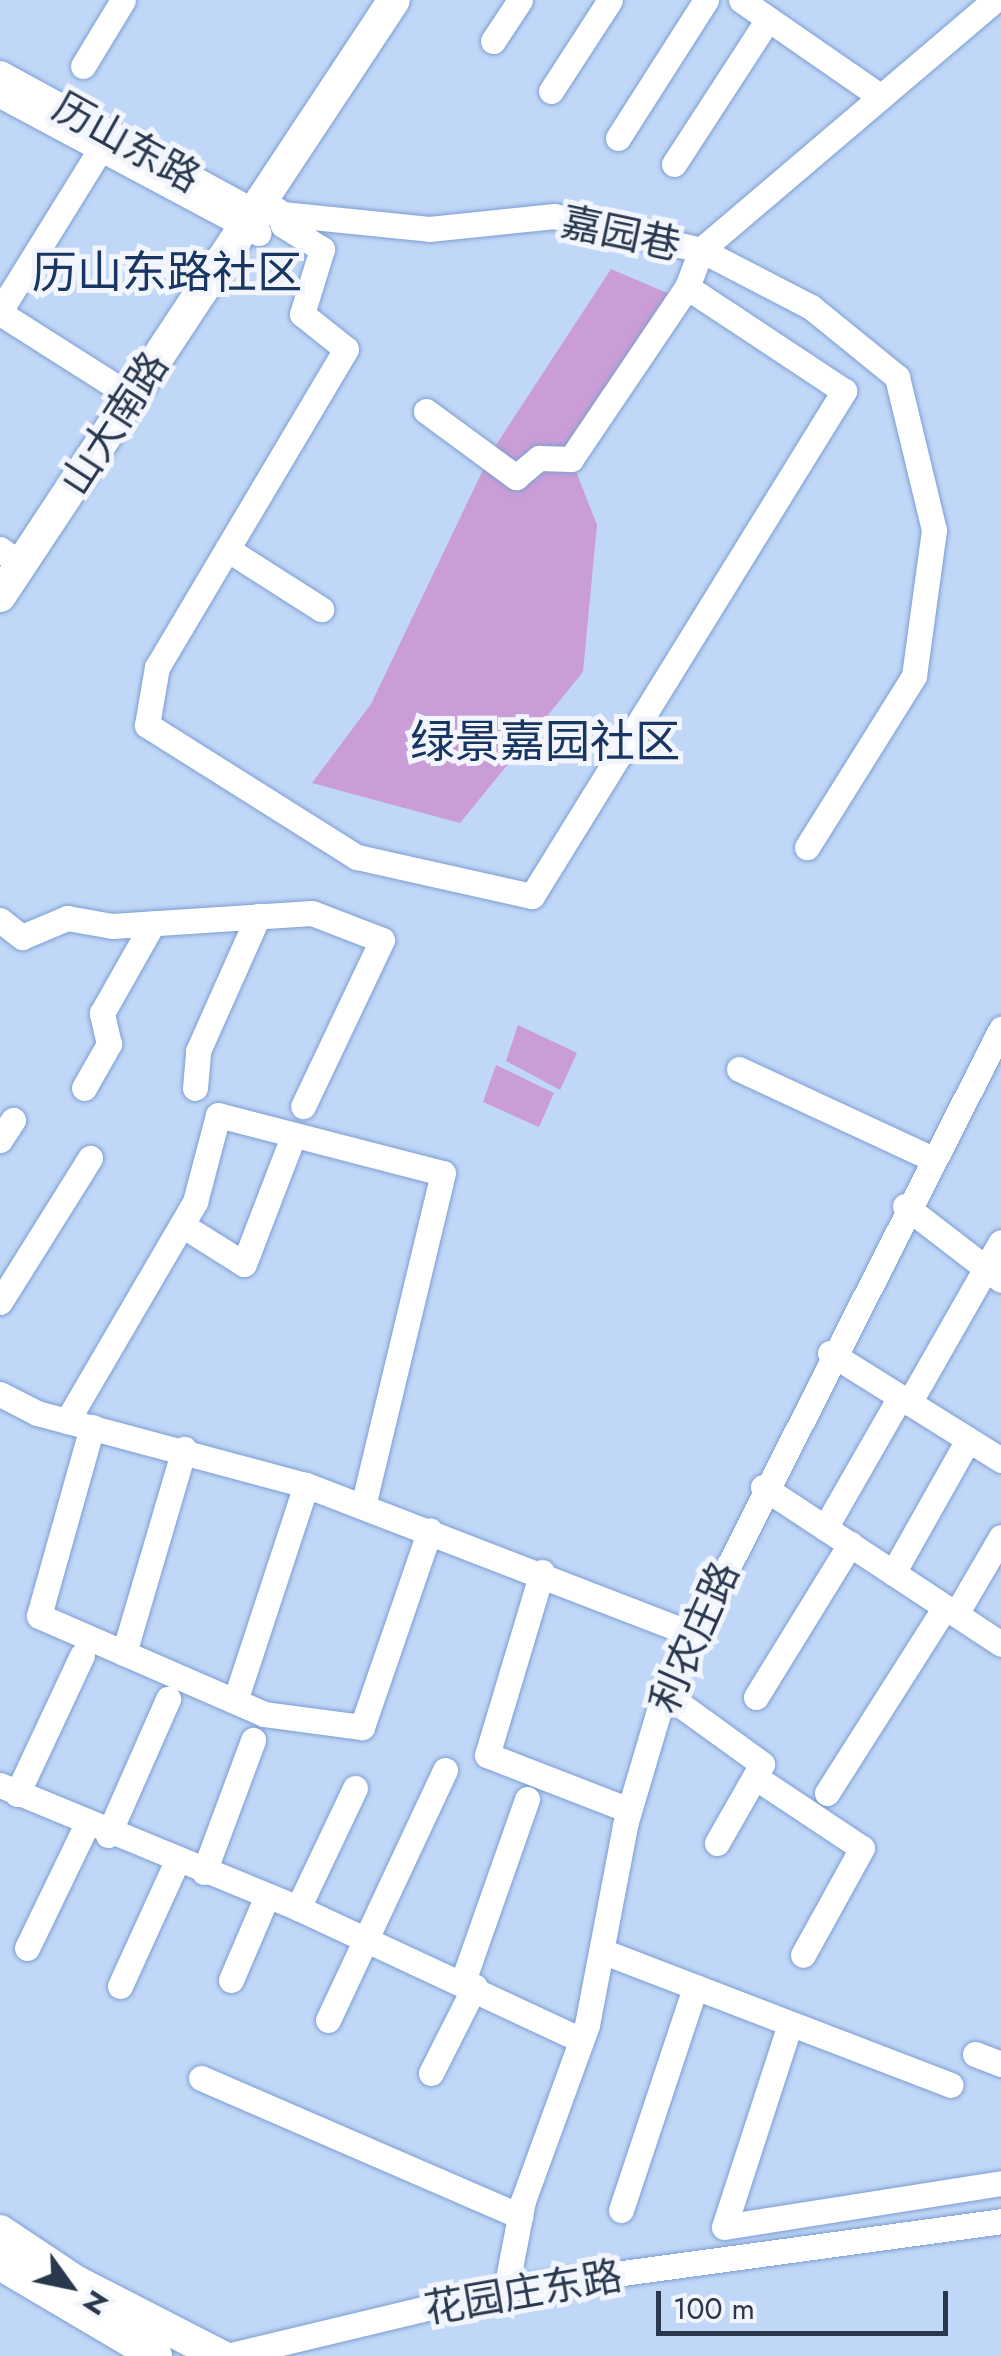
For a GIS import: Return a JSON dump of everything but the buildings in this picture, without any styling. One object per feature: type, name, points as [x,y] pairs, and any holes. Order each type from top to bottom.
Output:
[{"type":"main road","name":"山大南路","points":[[0,596],[11,556],[132,396],[257,216],[394,0]]},
{"type":"main road","points":[[0,2231],[75,2282],[224,2356]]},
{"type":"main road","points":[[0,2264],[156,2356]]},
{"type":"street","points":[[82,66],[123,0]]},
{"type":"street","points":[[493,40],[520,0]]},
{"type":"street","points":[[551,92],[610,0]]},
{"type":"street","points":[[618,138],[706,0]]},
{"type":"street","name":"嘉园巷","points":[[257,216],[428,229],[554,216],[701,250],[995,0]]},
{"type":"street","points":[[674,164],[758,8],[881,97]]},
{"type":"street","name":"历山东路","points":[[0,73],[257,216]]},
{"type":"street","name":"历山东路","points":[[0,95],[100,150],[257,216]]},
{"type":"street","points":[[100,150],[0,312],[132,396]]},
{"type":"street","points":[[257,216],[283,225],[322,249],[302,314],[346,349],[157,667],[147,725],[357,857],[532,896],[844,390],[687,287]]},
{"type":"street","points":[[426,411],[516,477],[539,458],[571,459],[687,287],[701,250],[810,307],[897,376],[934,530],[914,676],[807,847]]},
{"type":"street","points":[[227,549],[321,609]]},
{"type":"street","points":[[0,920],[22,937],[66,918],[153,923],[312,912],[382,940],[303,1106]]},
{"type":"street","points":[[195,1088],[198,1051],[258,916]]},
{"type":"street","points":[[84,1088],[109,1044],[102,1014],[153,923]]},
{"type":"street","name":"利农庄路","points":[[506,2289],[520,2216],[581,2040],[629,1810],[664,1693],[830,1353],[1001,1029]]},
{"type":"street","points":[[739,1069],[931,1158]]},
{"type":"street","points":[[362,1506],[443,1172],[218,1115],[182,1224],[79,1424],[39,1616],[235,1701],[362,1727],[430,1530]]},
{"type":"street","points":[[182,1224],[244,1264],[292,1139]]},
{"type":"street","points":[[0,1302],[90,1158]]},
{"type":"street","points":[[905,1206],[994,1274]]},
{"type":"street","points":[[825,1528],[904,1400],[994,1274],[1001,1242]]},
{"type":"street","points":[[830,1353],[904,1400],[990,1446],[893,1573]]},
{"type":"street","points":[[3,1402],[306,1485],[542,1572],[692,1634]]},
{"type":"street","points":[[124,1653],[184,1449]]},
{"type":"street","points":[[235,1701],[306,1485]]},
{"type":"street","points":[[763,1487],[1001,1644]]},
{"type":"street","points":[[827,1793],[1001,1537]]},
{"type":"street","points":[[756,1696],[850,1544]]},
{"type":"street","points":[[542,1572],[486,1755],[629,1810]]},
{"type":"street","points":[[82,1655],[7,1794],[298,1908],[469,1984],[581,2040]]},
{"type":"street","points":[[664,1693],[762,1764],[718,1843]]},
{"type":"street","points":[[28,1948],[168,1699]]},
{"type":"street","points":[[204,1872],[253,1740]]},
{"type":"street","points":[[328,2020],[370,1940],[444,1770]]},
{"type":"street","points":[[755,1777],[862,1848],[802,1956]]},
{"type":"street","points":[[298,1908],[355,1788]]},
{"type":"street","points":[[431,2073],[469,1984],[527,1800]]},
{"type":"street","points":[[120,1986],[178,1862]]},
{"type":"street","points":[[230,1980],[268,1896]]},
{"type":"street","points":[[607,1953],[950,2086]]},
{"type":"street","points":[[621,2210],[695,1987]]},
{"type":"street","points":[[790,2024],[724,2226],[1001,2183]]},
{"type":"street","points":[[974,2054],[1001,2064]]},
{"type":"street","points":[[201,2078],[520,2216]]},
{"type":"street","name":"花园庄东路","points":[[224,2356],[506,2289],[1001,2220]]},
{"type":"shaded area","points":[[611,269],[679,298],[572,461],[597,525],[583,672],[460,823],[312,783],[371,704],[492,451]]},
{"type":"shaded area","points":[[518,1025],[577,1053],[560,1090],[506,1061]]},
{"type":"shaded area","points":[[496,1065],[554,1093],[539,1127],[483,1102]]},
{"type":"district","name":"历山东路社区","points":[[167,273]]},
{"type":"district","name":"绿景嘉园社区","points":[[545,742]]}]
